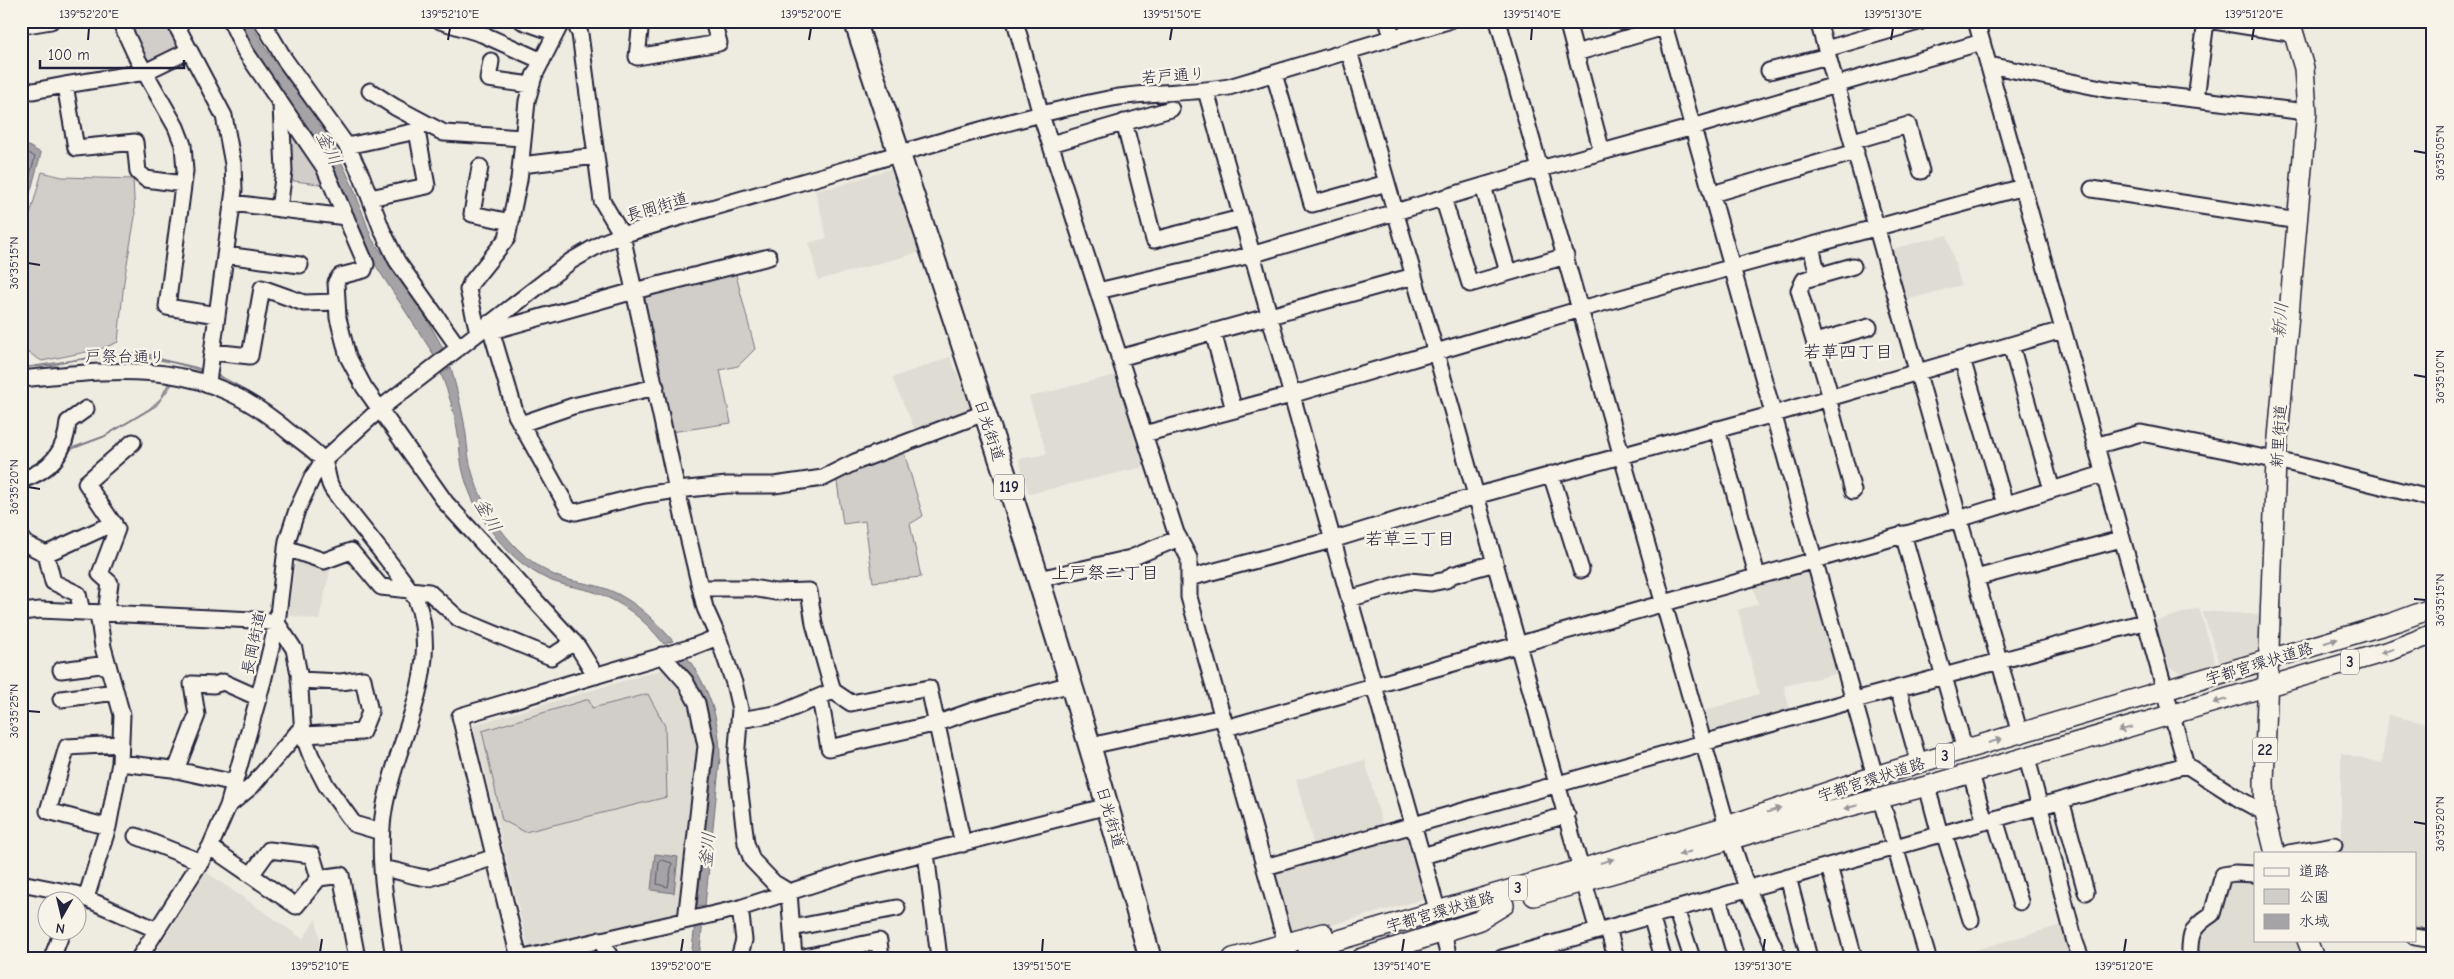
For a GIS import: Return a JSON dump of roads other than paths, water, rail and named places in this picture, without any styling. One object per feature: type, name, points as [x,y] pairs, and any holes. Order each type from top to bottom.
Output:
[{"type":"highway","name":"日光街道","points":[[855,21],[1039,580],[1108,806],[1150,958]]},
{"type":"main road","name":"新里街道","points":[[2275,852],[2266,813],[2264,782],[2276,460],[2307,112],[2304,68],[2292,28]]},
{"type":"main road","name":"宇都宮環状道路","points":[[1316,954],[1504,905],[1583,876],[1729,833],[1875,776],[2395,622],[2433,608]]},
{"type":"main road","name":"宇都宮環状道路","points":[[1729,833],[1881,800],[2392,650],[2433,634]]},
{"type":"main road","name":"宇都宮環状道路","points":[[1316,954],[1480,899],[1583,876]]},
{"type":"main road","name":"3","points":[[1233,958],[1288,950],[1435,902],[1480,899]]},
{"type":"main road","name":"3","points":[[1362,958],[1478,921],[1504,905]]},
{"type":"main road","points":[[2308,942],[2314,958]]},
{"type":"street","points":[[21,26],[51,21]]},
{"type":"street","points":[[120,21],[179,136],[185,171],[167,308],[217,315]]},
{"type":"street","points":[[174,21],[188,51],[224,116],[233,164],[232,203],[208,382]]},
{"type":"street","points":[[231,21],[245,51],[324,166],[366,264],[364,270],[340,276],[336,282],[338,318],[348,357],[364,387],[381,408],[446,503],[574,642],[596,676]]},
{"type":"street","points":[[262,21],[285,60],[347,146],[397,261],[456,350]]},
{"type":"street","points":[[440,21],[482,34],[542,61]]},
{"type":"street","points":[[522,21],[559,27],[531,85],[527,101],[520,165],[507,238],[471,283],[468,290],[486,329],[516,416],[570,510],[576,512],[644,495],[677,490],[727,485],[774,485],[823,478],[856,462],[984,413]]},
{"type":"street","points":[[574,21],[580,34],[602,201],[622,235],[700,588],[705,608],[718,637],[734,683],[740,720],[736,760],[746,843],[752,860],[774,883],[789,892]]},
{"type":"street","points":[[640,21],[637,57],[719,43],[713,21]]},
{"type":"street","points":[[1015,21],[1041,115],[1119,358],[1178,538],[1189,558],[1189,597],[1288,950]]},
{"type":"street","points":[[1387,21],[1393,38]]},
{"type":"street","name":"若戸通り","points":[[899,154],[1041,115],[1140,94],[1206,91],[1274,74],[1448,21]]},
{"type":"street","points":[[1498,21],[1582,309],[1729,833],[1747,888],[1779,958]]},
{"type":"street","points":[[1566,21],[1602,152]]},
{"type":"street","points":[[1818,21],[1838,85],[2020,734]]},
{"type":"street","points":[[1769,71],[1922,21]]},
{"type":"street","points":[[1976,21],[2144,622],[2186,765],[2240,800],[2266,813]]},
{"type":"street","points":[[2196,99],[2206,21]]},
{"type":"street","points":[[2214,21],[2292,28]]},
{"type":"street","points":[[1576,54],[1663,24],[1875,776]]},
{"type":"street","points":[[1098,291],[1252,254],[1540,168],[1693,127],[1982,42]]},
{"type":"street","points":[[21,89],[33,91],[145,72],[188,51]]},
{"type":"street","points":[[1349,51],[1494,563],[1519,644],[1583,876],[1616,958]]},
{"type":"street","points":[[491,62],[488,79],[531,85]]},
{"type":"street","points":[[1989,65],[2106,89],[2307,112]]},
{"type":"street","points":[[1274,74],[1312,204],[1386,183]]},
{"type":"street","points":[[65,85],[76,148],[135,142],[138,172],[146,179],[183,184]]},
{"type":"street","points":[[370,91],[395,107],[444,133],[523,138]]},
{"type":"street","points":[[1206,91],[1435,902]]},
{"type":"street","points":[[1140,94],[1147,115]]},
{"type":"street","points":[[278,209],[284,171],[281,105]]},
{"type":"street","points":[[1050,144],[1171,109]]},
{"type":"street","points":[[1124,122],[1154,240],[1241,218]]},
{"type":"street","points":[[1712,194],[1854,147],[1908,124],[1921,171]]},
{"type":"street","points":[[347,146],[417,131],[427,186],[370,198]]},
{"type":"street","name":"長岡街道","points":[[139,958],[210,847],[228,806],[259,698],[277,623],[286,548],[304,493],[323,461],[381,408],[486,329],[571,261],[604,242],[622,235],[899,154]]},
{"type":"street","points":[[520,165],[596,156]]},
{"type":"street","points":[[480,166],[472,214],[511,222]]},
{"type":"street","points":[[1483,186],[1508,272]]},
{"type":"street","points":[[1144,434],[1291,395],[1582,309],[2023,187]]},
{"type":"street","points":[[2092,189],[2298,221]]},
{"type":"street","points":[[1443,198],[1470,284],[1566,256]]},
{"type":"street","points":[[232,203],[346,217]]},
{"type":"street","points":[[1811,246],[1818,276]]},
{"type":"street","points":[[225,255],[300,265]]},
{"type":"street","points":[[486,329],[769,257]]},
{"type":"street","points":[[1853,266],[1804,280],[1800,290],[1853,491]]},
{"type":"street","points":[[1119,358],[1414,276]]},
{"type":"street","points":[[212,352],[250,356],[262,288],[304,303],[337,302]]},
{"type":"street","points":[[1815,342],[1869,327]]},
{"type":"street","points":[[1189,578],[1332,540],[1551,474],[1774,414],[2062,330]]},
{"type":"street","points":[[1213,332],[1234,410]]},
{"type":"street","points":[[2011,345],[2052,490]]},
{"type":"street","points":[[1962,359],[2005,504]]},
{"type":"street","name":"戸祭台通り","points":[[21,379],[115,370],[140,370],[157,371],[208,382],[260,408],[323,461]]},
{"type":"street","points":[[521,424],[574,406],[656,387]]},
{"type":"street","points":[[21,480],[38,475],[48,466],[67,441],[68,422],[86,409]]},
{"type":"street","points":[[1717,430],[1757,576]]},
{"type":"street","points":[[2095,446],[2141,433],[2276,460],[2433,499]]},
{"type":"street","points":[[81,892],[108,827],[120,763],[122,715],[108,664],[102,613],[110,584],[100,574],[117,529],[86,483],[133,442]]},
{"type":"street","points":[[323,461],[332,489],[410,590],[423,616],[423,673],[387,792],[381,832],[382,869],[394,958]]},
{"type":"street","points":[[1551,474],[1581,570]]},
{"type":"street","points":[[1090,746],[1224,723],[1374,685],[1959,518],[2103,474]]},
{"type":"street","points":[[46,554],[114,523]]},
{"type":"street","points":[[1903,534],[1965,750]]},
{"type":"street","points":[[21,536],[24,543],[46,554],[53,582],[78,594],[82,612]]},
{"type":"street","points":[[1039,580],[1130,558],[1178,538]]},
{"type":"street","points":[[1976,578],[2121,539]]},
{"type":"street","points":[[286,548],[324,561],[351,551],[381,587],[429,592],[459,619],[551,657],[574,642]]},
{"type":"street","points":[[1349,598],[1409,581],[1431,583],[1446,580],[1452,575],[1494,563]]},
{"type":"street","points":[[700,588],[752,588],[775,592],[809,591],[826,695],[828,748],[938,723],[972,710],[1071,684]]},
{"type":"street","points":[[21,612],[40,610],[254,620],[277,623],[294,649],[299,680],[302,731],[326,785],[354,824],[381,832]]},
{"type":"street","points":[[1265,868],[1413,824],[1558,786],[1855,700],[2144,622]]},
{"type":"street","points":[[519,958],[460,716],[692,647],[718,637]]},
{"type":"street","points":[[662,655],[685,681],[697,703],[706,746],[686,920]]},
{"type":"street","points":[[61,670],[108,664]]},
{"type":"street","points":[[228,806],[252,786],[302,731],[362,732],[370,712],[363,679],[341,682],[299,680]]},
{"type":"street","points":[[176,770],[197,716],[192,684],[214,685],[223,682],[259,698]]},
{"type":"street","points":[[740,720],[780,713],[826,695],[851,704],[929,688],[963,844]]},
{"type":"street","points":[[1898,688],[1918,764]]},
{"type":"street","points":[[61,699],[116,692]]},
{"type":"street","points":[[108,827],[48,811],[67,747],[121,744]]},
{"type":"street","points":[[2026,758],[2075,942],[2081,958]]},
{"type":"street","points":[[120,763],[176,770],[235,783]]},
{"type":"street","points":[[1502,958],[1524,955],[1603,929],[1676,908],[2186,765]]},
{"type":"street","points":[[1971,774],[2020,902]]},
{"type":"street","points":[[1927,786],[1971,920]]},
{"type":"street","points":[[1881,800],[1928,958]]},
{"type":"street","points":[[2061,800],[2086,892]]},
{"type":"street","points":[[525,958],[740,908],[857,870],[1108,806]]},
{"type":"street","points":[[1422,856],[1567,815]]},
{"type":"street","points":[[136,836],[200,862]]},
{"type":"street","points":[[2295,852],[2334,845]]},
{"type":"street","points":[[210,847],[296,906],[319,878],[341,876],[357,958]]},
{"type":"street","points":[[251,875],[269,850],[312,855],[319,878]]},
{"type":"street","points":[[926,853],[939,958]]},
{"type":"street","points":[[382,869],[393,869],[420,878],[430,878],[495,857]]},
{"type":"street","points":[[1829,866],[1854,958]]},
{"type":"street","points":[[2190,958],[2189,940],[2197,923],[2212,914],[2223,875],[2235,873],[2254,874]]},
{"type":"street","points":[[1788,877],[1809,958]]},
{"type":"street","points":[[21,883],[55,892]]},
{"type":"street","points":[[789,892],[794,958]]},
{"type":"street","points":[[1718,897],[1736,958]]},
{"type":"street","points":[[88,902],[157,930]]},
{"type":"street","points":[[739,958],[744,940],[740,908]]},
{"type":"street","points":[[792,928],[896,908]]},
{"type":"street","points":[[1676,908],[1692,958]]},
{"type":"street","points":[[1651,916],[1663,958]]},
{"type":"street","points":[[1443,933],[1449,958]]},
{"type":"street","points":[[2416,937],[2433,940]]},
{"type":"street","points":[[600,940],[610,958]]},
{"type":"street","points":[[799,958],[879,941],[881,958]]},
{"type":"street","points":[[52,958],[58,942]]},
{"type":"water","name":"釜川","points":[[237,21],[250,21],[265,48],[329,136],[353,187],[372,239],[417,302],[443,348],[434,355],[363,246],[331,165],[314,136],[257,59]]},
{"type":"water","points":[[21,142],[41,153],[21,227]]},
{"type":"water","points":[[120,353],[154,355],[164,360],[195,367],[220,376],[241,387],[195,369],[144,358],[97,358],[62,362],[56,365],[28,367]]},
{"type":"water","name":"釜川","points":[[451,367],[463,415],[469,459],[475,481],[490,513],[511,542],[524,555],[552,574],[597,586],[629,601],[657,623],[673,641],[664,644],[632,612],[613,600],[591,591],[547,579],[517,559],[504,547],[482,517],[473,501],[467,484],[460,457],[454,415],[441,374]]},
{"type":"water","points":[[169,382],[173,383],[156,406],[104,437],[67,451],[59,460],[54,473],[43,477],[54,472],[58,460],[66,450],[104,436],[149,409],[161,398]]},
{"type":"water","name":"釜川","points":[[684,653],[700,677],[711,702],[718,729],[720,758],[705,906],[697,907],[711,765],[699,693],[688,673],[673,656]]},
{"type":"water","points":[[655,854],[678,857],[674,893],[651,890]]},
{"type":"water","points":[[703,921],[699,958],[691,958],[695,923]]},
{"type":"waterway","name":"新川","points":[[2302,28],[2310,58]]},
{"type":"waterway","name":"新川","points":[[2280,600],[2280,625]]},
{"type":"waterway","name":"新川","points":[[2416,928],[2433,931]]},
{"type":"district","name":"若草四丁目","points":[[1848,352]]},
{"type":"district","name":"若草三丁目","points":[[1410,539]]},
{"type":"district","name":"上戸祭二丁目","points":[[1105,573]]}]
